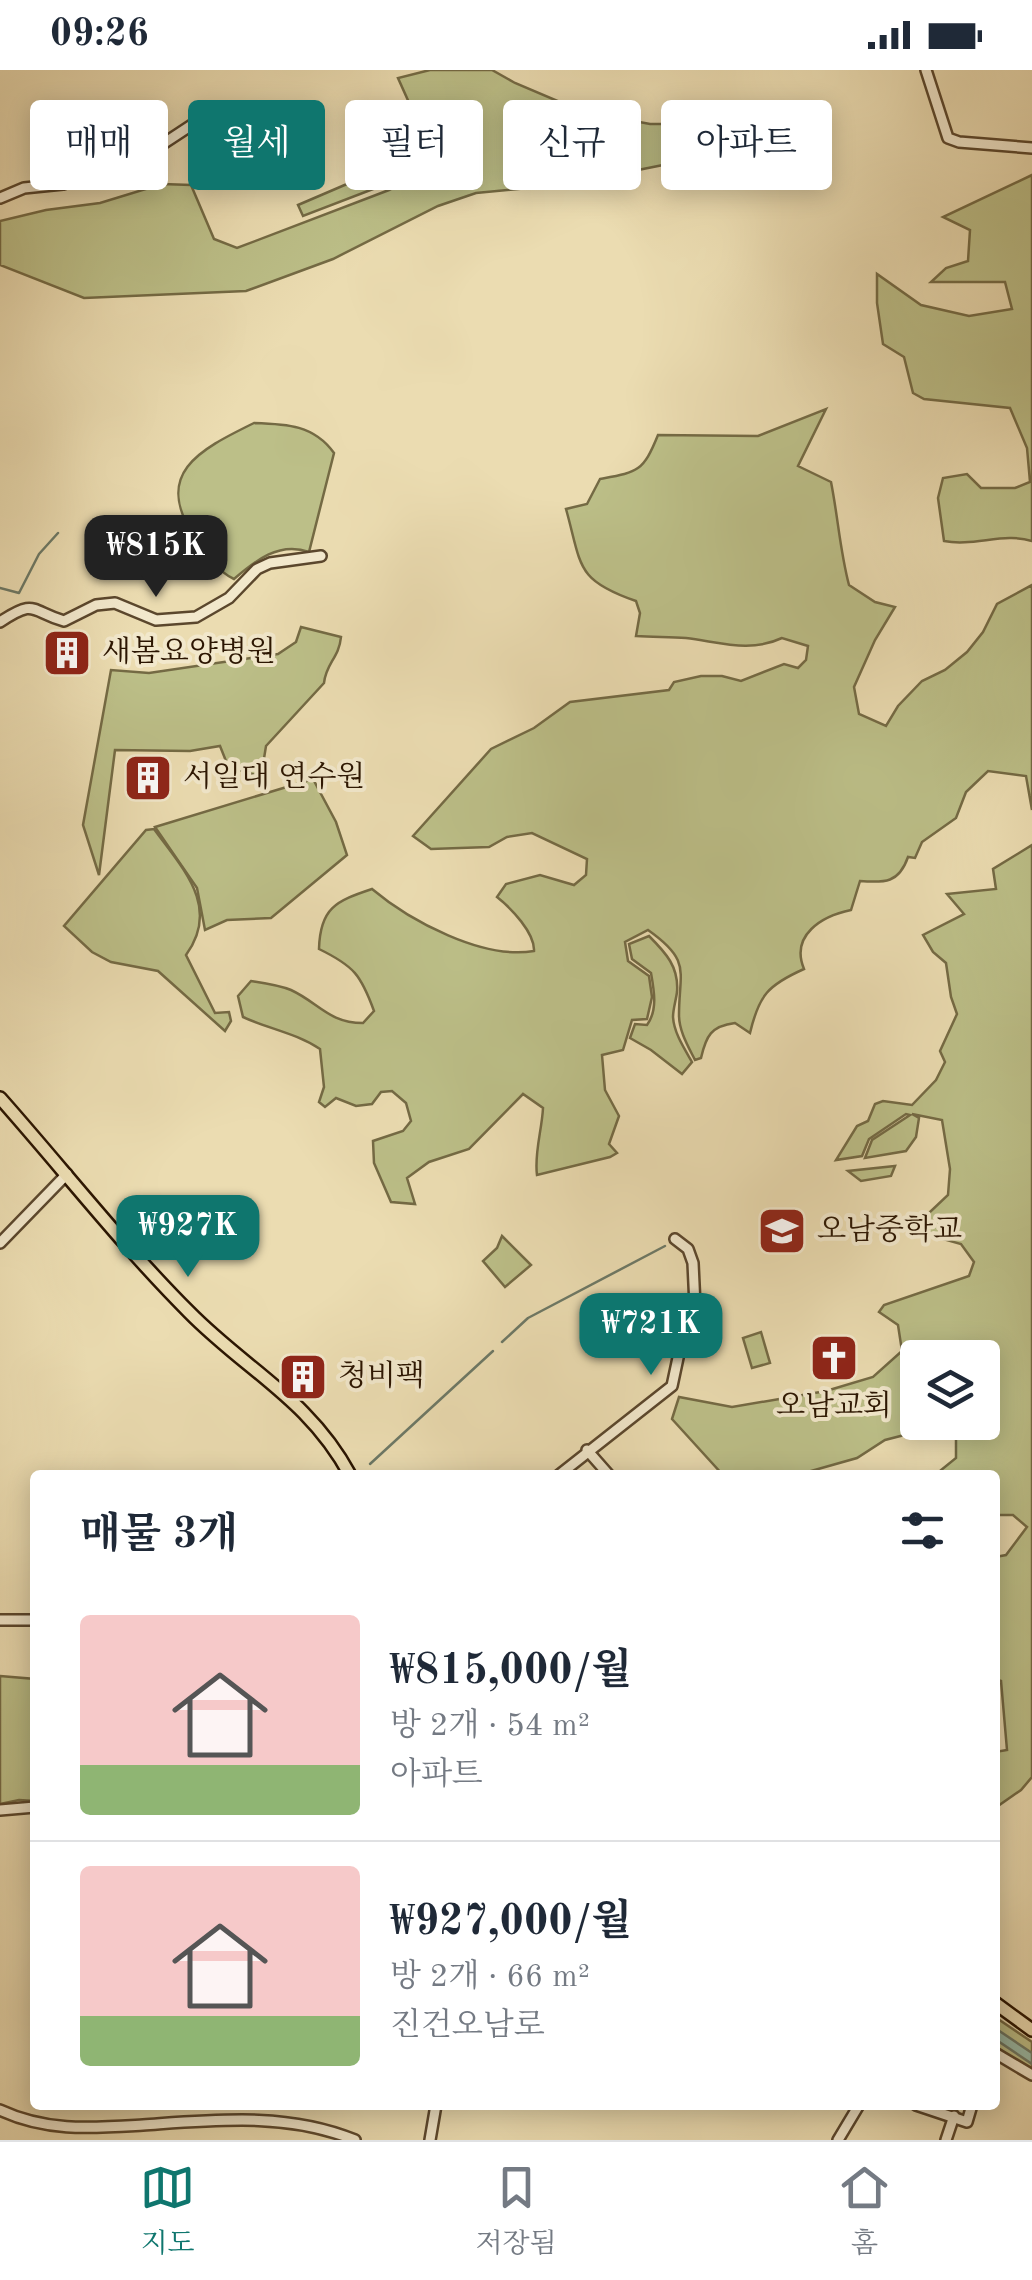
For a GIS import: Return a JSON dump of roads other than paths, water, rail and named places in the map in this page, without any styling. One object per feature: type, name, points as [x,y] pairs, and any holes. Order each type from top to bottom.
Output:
[{"type":"main road","points":[[0,1098],[190,1313],[309,1414],[347,1470]]},
{"type":"main road","points":[[1000,2006],[1032,2030]]},
{"type":"street","points":[[926,70],[948,138],[1032,148]]},
{"type":"street","points":[[0,198],[24,188],[63,184],[142,157],[188,126]]},
{"type":"street","points":[[0,622],[27,608],[44,610],[64,620],[96,605],[114,603],[156,620],[196,617],[229,598],[257,569],[270,563],[321,556]]},
{"type":"street","points":[[0,1243],[67,1174]]},
{"type":"street","points":[[565,1470],[672,1386],[682,1339],[695,1306],[688,1249],[675,1239]]},
{"type":"street","points":[[587,1450],[605,1470]]},
{"type":"street","points":[[0,1620],[30,1620]]},
{"type":"street","points":[[0,1810],[30,1807]]},
{"type":"street","points":[[1000,2057],[1032,2075]]},
{"type":"street","points":[[0,2110],[40,2126],[84,2129],[268,2120],[306,2124],[355,2140]]},
{"type":"street","points":[[430,2140],[435,2110]]},
{"type":"street","points":[[843,2137],[856,2110]]},
{"type":"street","points":[[933,2110],[966,2122],[970,2110]]},
{"type":"street","points":[[946,2140],[954,2116]]},
{"type":"waterway","points":[[0,588],[19,593],[39,554],[58,533]]},
{"type":"waterway","points":[[502,1342],[528,1318],[665,1246]]},
{"type":"waterway","points":[[370,1464],[493,1351]]},
{"type":"place","name":"새봄요양병원","points":[[67,653]]},
{"type":"place","name":"서일대 연수원","points":[[148,778]]},
{"type":"place","name":"오남중학교","points":[[782,1231]]},
{"type":"place","name":"오남교회","points":[[834,1358]]},
{"type":"place","name":"청비팩","points":[[303,1377]]}]
